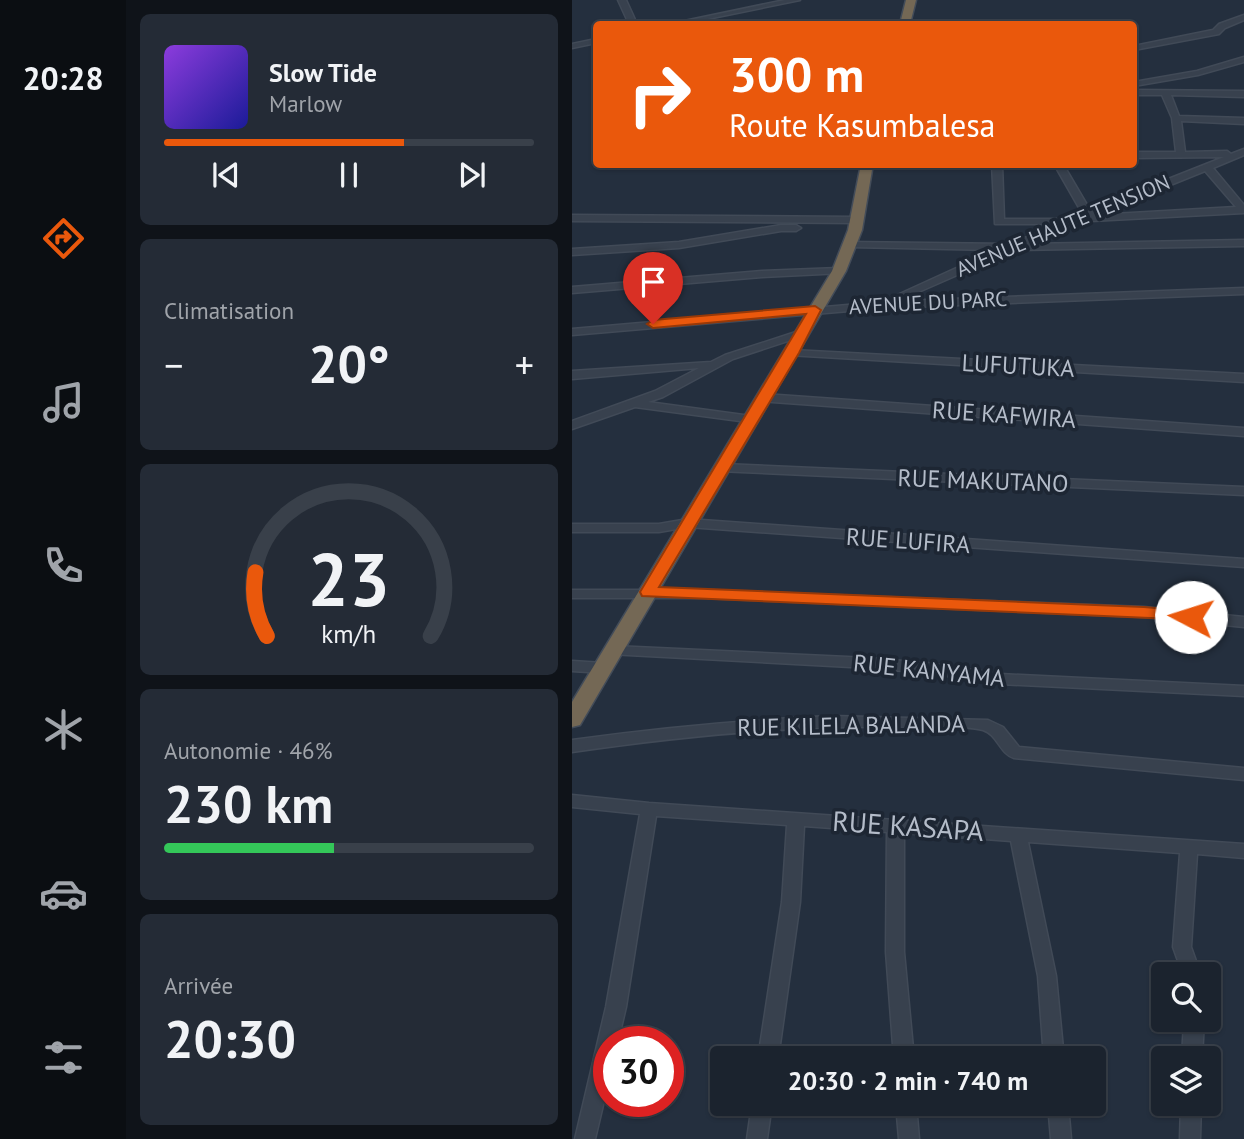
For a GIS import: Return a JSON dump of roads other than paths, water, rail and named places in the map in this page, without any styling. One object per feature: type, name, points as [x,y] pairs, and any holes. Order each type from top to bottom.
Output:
[{"type":"highway","points":[[906,21],[912,0]]},
{"type":"highway","points":[[572,720],[839,271],[854,232],[866,168]]},
{"type":"street","points":[[622,0],[632,21]]},
{"type":"street","points":[[690,21],[796,0]]},
{"type":"street","points":[[1216,32],[1222,26],[1244,17]]},
{"type":"street","points":[[1137,48],[1244,26]]},
{"type":"street","points":[[572,46],[593,42]]},
{"type":"street","points":[[1137,42],[1159,44]]},
{"type":"street","points":[[1137,83],[1198,73],[1244,60]]},
{"type":"street","points":[[1137,92],[1244,94]]},
{"type":"street","points":[[1165,92],[1176,118],[1181,155]]},
{"type":"street","points":[[1176,118],[1244,121]]},
{"type":"street","points":[[1137,155],[1242,153]]},
{"type":"street","name":"AVENUE HAUTE TENSION","points":[[884,305],[1082,218],[1242,153]]},
{"type":"street","points":[[1206,166],[1244,210]]},
{"type":"street","points":[[997,168],[999,222],[1244,210]]},
{"type":"street","points":[[1060,168],[1085,211],[1082,218]]},
{"type":"street","points":[[572,218],[854,232]]},
{"type":"street","points":[[572,251],[679,245],[781,228],[1014,247],[1244,243]]},
{"type":"street","points":[[572,290],[750,275],[839,271]]},
{"type":"street","name":"AVENUE DU PARC","points":[[572,332],[884,305],[1244,291]]},
{"type":"street","points":[[572,425],[674,387],[713,364],[802,333]]},
{"type":"street","name":"LUFUTUKA","points":[[792,353],[1244,377]]},
{"type":"street","points":[[572,375],[713,364]]},
{"type":"street","name":"RUE KAFWIRA","points":[[764,398],[1244,432]]},
{"type":"street","points":[[572,414],[629,405],[751,420]]},
{"type":"street","name":"RUE MAKUTANO","points":[[723,468],[1244,491]]},
{"type":"street","name":"RUE LUFIRA","points":[[572,528],[659,528],[688,523],[1244,564]]},
{"type":"street","points":[[572,594],[648,592],[1144,612],[1244,622]]},
{"type":"street","name":"RUE KANYAMA","points":[[614,651],[869,663],[1000,679],[1244,691]]},
{"type":"street","points":[[572,666],[604,668]]},
{"type":"street","name":"RUE KILELA BALANDA","points":[[572,746],[660,732],[772,724],[923,721],[988,725],[997,731],[1014,752],[1244,774]]},
{"type":"street","name":"RUE KASAPA","points":[[572,801],[649,809],[1244,851]]},
{"type":"street","points":[[585,1139],[616,1007],[649,809]]},
{"type":"street","points":[[770,1046],[791,902],[796,818]]},
{"type":"street","points":[[896,825],[895,952],[903,1046]]},
{"type":"street","points":[[1018,834],[1047,976],[1053,1046]]},
{"type":"street","points":[[1187,962],[1182,947],[1189,846]]},
{"type":"street","points":[[757,1139],[760,1116]]},
{"type":"street","points":[[907,1116],[909,1139]]},
{"type":"street","points":[[1059,1116],[1061,1139]]},
{"type":"street","points":[[1190,1139],[1191,1116]]}]
